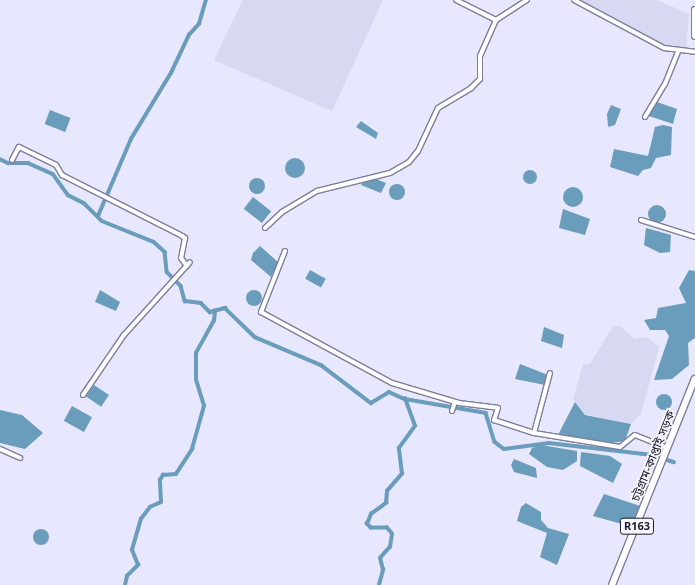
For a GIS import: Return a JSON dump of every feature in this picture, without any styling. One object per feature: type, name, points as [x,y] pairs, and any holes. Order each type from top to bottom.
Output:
[{"type":"main road","points":[[695,10],[695,36]]},
{"type":"main road","name":"চট্টগ্রাম-কাপ্তাই সড়ক","points":[[612,585],[662,467],[695,379]]},
{"type":"street","points":[[456,0],[496,20]]},
{"type":"street","points":[[265,228],[288,208],[329,186],[390,172],[409,162],[420,147],[438,108],[471,88],[480,79],[480,56],[496,20],[527,0]]},
{"type":"street","points":[[574,0],[646,39],[678,52],[695,52]]},
{"type":"street","points":[[645,117],[665,84],[678,52]]},
{"type":"street","points":[[12,160],[19,147],[56,165],[62,175],[185,238],[180,258],[188,264],[124,335],[82,395]]},
{"type":"street","points":[[641,220],[695,237]]},
{"type":"street","points":[[285,251],[261,312],[392,383],[455,402],[498,408],[494,420],[534,433],[620,447],[635,435],[669,448]]},
{"type":"street","points":[[534,433],[550,373]]},
{"type":"street","points":[[452,411],[455,402]]},
{"type":"street","points":[[0,449],[20,458]]},
{"type":"shaded area","points":[[243,0],[383,0],[332,111],[214,60]]},
{"type":"shaded area","points":[[580,0],[657,0],[689,14],[686,49],[668,47]]},
{"type":"shaded area","points":[[613,326],[620,326],[635,339],[647,337],[659,347],[641,414],[631,424],[585,414],[573,399],[583,364],[590,364]]},
{"type":"water","points":[[657,102],[677,109],[673,124],[649,116]]},
{"type":"water","points":[[611,105],[621,109],[615,125],[608,127],[607,114]]},
{"type":"water","points":[[50,110],[71,118],[65,132],[45,124]]},
{"type":"water","points":[[361,121],[378,133],[376,139],[356,127]]},
{"type":"water","points":[[663,125],[672,127],[671,155],[656,158],[651,168],[643,170],[638,176],[610,167],[614,149],[648,156],[655,127]]},
{"type":"water","points":[[291,158],[299,158],[305,164],[305,172],[299,178],[291,178],[285,172],[285,164]]},
{"type":"water","points":[[527,170],[533,170],[537,174],[537,180],[533,184],[527,184],[523,180],[523,174]]},
{"type":"water","points":[[254,178],[260,178],[265,183],[263,192],[260,194],[254,194],[249,189],[249,183]]},
{"type":"water","points":[[376,179],[386,183],[381,193],[361,185],[363,181]]},
{"type":"water","points":[[397,184],[404,189],[405,192],[400,199],[397,200],[390,195],[389,192],[394,185]]},
{"type":"water","points":[[569,187],[577,187],[583,193],[583,201],[577,207],[569,207],[563,201],[563,193]]},
{"type":"water","points":[[253,197],[271,211],[262,223],[244,209]]},
{"type":"water","points":[[657,205],[663,208],[666,214],[663,220],[657,223],[651,220],[648,214],[651,208]]},
{"type":"water","points":[[563,209],[590,219],[585,235],[559,228]]},
{"type":"water","points":[[646,228],[671,235],[670,252],[660,253],[644,245]]},
{"type":"water","points":[[260,246],[279,263],[271,277],[251,260],[253,253]]},
{"type":"water","points":[[310,270],[326,279],[321,287],[305,279]]},
{"type":"water","points":[[689,270],[695,271],[695,338],[688,343],[689,365],[672,379],[654,380],[669,336],[665,330],[650,330],[644,320],[656,318],[658,308],[686,303],[679,288]]},
{"type":"water","points":[[100,290],[120,302],[116,311],[95,302]]},
{"type":"water","points":[[254,290],[260,292],[262,298],[260,304],[254,306],[248,304],[246,298],[248,292]]},
{"type":"water","points":[[544,327],[564,335],[562,348],[541,341]]},
{"type":"water","points":[[520,364],[548,375],[545,385],[515,379]]},
{"type":"water","points":[[94,385],[109,395],[101,407],[86,397]]},
{"type":"water","points":[[661,394],[667,394],[672,399],[670,408],[667,410],[661,410],[656,405],[656,399]]},
{"type":"water","points":[[575,402],[585,415],[631,424],[625,441],[612,443],[558,435]]},
{"type":"water","points":[[72,406],[92,417],[84,432],[64,421]]},
{"type":"water","points":[[0,410],[22,415],[43,433],[25,449],[0,443]]},
{"type":"water","points":[[541,445],[577,451],[577,461],[563,470],[547,467],[529,454],[532,448]]},
{"type":"water","points":[[581,452],[610,456],[622,464],[613,483],[580,466]]},
{"type":"water","points":[[514,459],[536,468],[537,478],[514,472],[511,465]]},
{"type":"water","points":[[604,494],[640,506],[633,527],[593,516]]},
{"type":"water","points":[[526,503],[541,512],[541,520],[548,528],[569,534],[557,565],[540,557],[547,533],[517,521],[521,507]]},
{"type":"water","points":[[38,529],[44,529],[49,534],[47,543],[44,545],[38,545],[33,540],[33,534]]},
{"type":"waterway","points":[[98,216],[131,139],[171,73],[189,35],[199,24],[206,0]]},
{"type":"waterway","points":[[0,159],[8,163],[28,163],[53,174],[68,195],[84,203],[102,221],[154,242],[165,252],[167,272],[181,286],[185,301],[201,303],[210,312],[225,308],[255,337],[321,365],[371,403],[389,392],[405,399],[486,413],[495,442],[504,449],[549,443],[652,455],[674,462]]},
{"type":"waterway","points":[[125,585],[127,576],[138,565],[132,550],[141,519],[150,507],[161,502],[160,480],[163,475],[176,474],[192,449],[204,406],[196,380],[196,353],[214,321],[215,311]]},
{"type":"waterway","points":[[379,585],[383,570],[380,558],[390,547],[392,534],[387,528],[371,528],[367,524],[371,514],[386,503],[387,491],[402,474],[399,448],[415,426],[405,399]]}]
